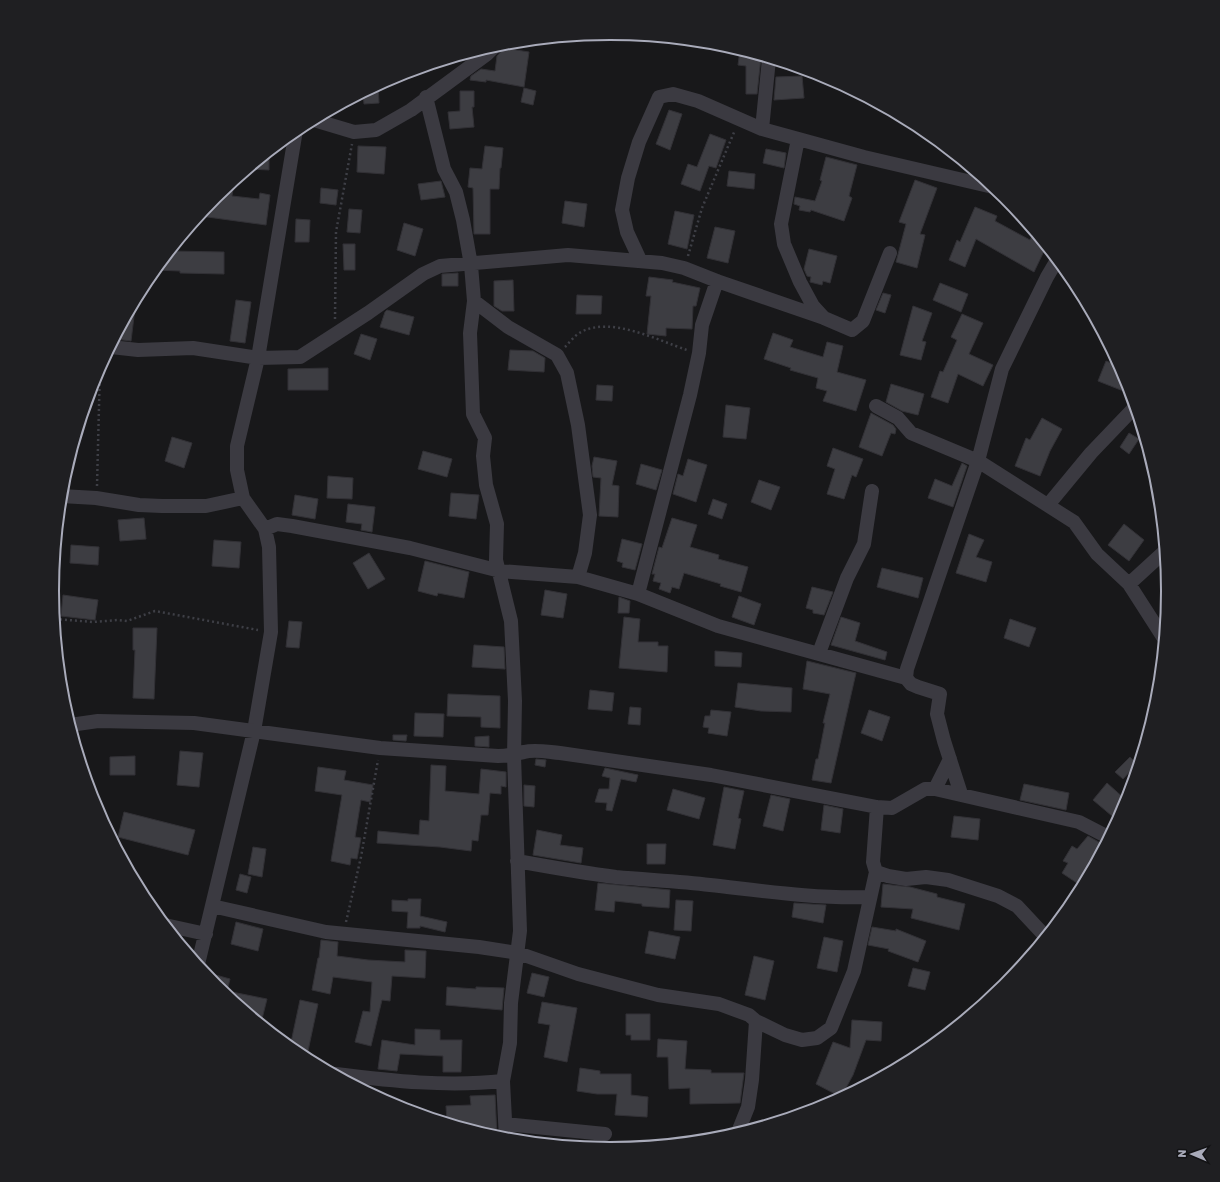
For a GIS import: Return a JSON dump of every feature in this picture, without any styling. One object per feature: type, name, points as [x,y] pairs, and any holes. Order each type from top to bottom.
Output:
[{"type":"street","points":[[322,122],[354,132],[376,130],[411,110],[426,97],[461,73],[483,55]]},
{"type":"street","points":[[762,129],[769,64]]},
{"type":"street","points":[[640,260],[627,232],[622,210],[628,178],[639,142],[659,97],[673,94],[698,101],[738,120],[762,129],[864,157],[981,184]]},
{"type":"street","points":[[426,97],[444,169],[456,192],[471,265],[474,301],[470,333],[474,414],[484,438],[483,456],[486,485],[497,524],[496,560],[500,571],[511,621],[515,701],[514,756],[520,931],[511,1003],[510,1043],[503,1080],[506,1132]]},
{"type":"street","points":[[798,139],[781,224],[784,244],[800,282],[813,306],[824,318]]},
{"type":"street","points":[[200,958],[254,731],[271,632],[269,547],[265,529],[243,498],[237,470],[237,446],[258,358],[291,171],[295,140]]},
{"type":"street","points":[[116,348],[138,350],[193,348],[258,358],[300,357],[334,333],[368,313],[423,274],[440,266],[471,265],[568,255],[640,260],[684,268],[824,318],[852,330],[863,321],[890,253]]},
{"type":"street","points":[[906,678],[907,669],[978,461],[1002,369],[1054,265]]},
{"type":"street","points":[[638,594],[690,395],[699,354],[702,325],[717,281]]},
{"type":"street","points":[[474,301],[508,327],[557,355],[567,373],[573,394],[590,515],[585,554],[578,577]]},
{"type":"street","points":[[876,406],[898,418],[911,433],[978,461],[1074,522],[1097,554],[1129,584],[1159,632]]},
{"type":"street","points":[[1048,505],[1091,453],[1131,411]]},
{"type":"street","points":[[819,653],[847,578],[864,544],[872,491]]},
{"type":"street","points":[[68,496],[96,498],[139,505],[162,506],[206,506],[243,498]]},
{"type":"street","points":[[265,529],[277,524],[292,526],[410,548],[500,571],[578,577],[638,594],[718,626],[906,678],[911,684],[940,694],[937,714],[961,794]]},
{"type":"street","points":[[1129,584],[1160,556]]},
{"type":"street","points":[[76,724],[98,721],[148,721],[194,724],[380,748],[514,756],[524,752],[535,751],[560,753],[711,775],[877,807],[892,808],[925,789],[935,789],[1079,822],[1104,835]]},
{"type":"street","points":[[935,789],[950,759]]},
{"type":"street","points":[[212,906],[344,934],[479,947],[518,953],[578,974],[658,995],[719,1004],[749,1015],[756,1021],[785,1036],[802,1040],[817,1038],[831,1028],[854,971],[876,872],[873,862],[877,807]]},
{"type":"street","points":[[517,861],[580,873],[617,877],[708,884],[791,894],[844,898],[870,897]]},
{"type":"street","points":[[876,872],[906,879],[926,877],[948,880],[998,896],[1017,906],[1042,932]]},
{"type":"street","points":[[173,926],[206,934]]},
{"type":"street","points":[[740,1126],[748,1107],[752,1080],[756,1021]]},
{"type":"street","points":[[348,1075],[424,1084],[473,1084],[503,1080]]},
{"type":"street","points":[[506,1124],[605,1134]]},
{"type":"path","points":[[684,268],[702,208],[738,120]]},
{"type":"path","points":[[334,333],[336,232],[354,132]]},
{"type":"path","points":[[557,355],[580,333],[595,327],[609,326],[627,329],[699,354]]},
{"type":"path","points":[[96,498],[99,384]]},
{"type":"path","points":[[60,619],[128,621],[155,611],[271,632]]},
{"type":"path","points":[[344,934],[362,857],[380,748]]},
{"type":"building","points":[[513,49],[529,52],[524,87],[486,80],[486,82],[470,80],[471,76],[481,69],[495,71],[497,56],[501,51]]},
{"type":"building","points":[[739,56],[761,61],[757,94],[746,94],[746,66],[738,65]]},
{"type":"building","points":[[802,76],[804,98],[774,100],[776,77]]},
{"type":"building","points":[[524,88],[536,91],[533,105],[521,102]]},
{"type":"building","points":[[378,91],[379,103],[364,104],[363,98]]},
{"type":"building","points":[[460,91],[474,91],[474,107],[472,107],[474,127],[450,129],[448,112],[460,111]]},
{"type":"building","points":[[669,110],[682,114],[670,150],[656,144]]},
{"type":"building","points":[[710,134],[726,140],[716,168],[709,166],[700,191],[681,184],[688,164],[697,167]]},
{"type":"building","points":[[358,146],[386,147],[384,174],[357,172]]},
{"type":"building","points":[[485,146],[503,148],[499,189],[490,189],[490,234],[474,234],[473,188],[468,187],[470,168],[482,169]]},
{"type":"building","points":[[766,149],[786,153],[784,168],[763,163]]},
{"type":"building","points":[[826,157],[857,165],[849,196],[852,198],[844,221],[811,210],[810,212],[799,210],[800,206],[794,204],[795,197],[815,201],[822,181],[820,180]]},
{"type":"building","points":[[269,159],[269,170],[256,169]]},
{"type":"building","points":[[729,171],[755,174],[754,189],[727,186]]},
{"type":"building","points":[[915,180],[937,188],[920,234],[925,235],[917,268],[896,262],[906,224],[899,222]]},
{"type":"building","points":[[441,181],[445,197],[421,200],[418,184]]},
{"type":"building","points":[[321,188],[338,190],[336,205],[320,203]]},
{"type":"building","points":[[233,190],[232,196],[259,199],[260,193],[270,195],[266,225],[206,217]]},
{"type":"building","points":[[565,201],[587,204],[584,227],[562,223]]},
{"type":"building","points":[[975,207],[997,216],[995,221],[1030,240],[1031,237],[1044,252],[1034,272],[976,239],[965,267],[949,260],[957,240],[960,242]]},
{"type":"building","points":[[349,209],[362,210],[360,233],[347,232]]},
{"type":"building","points":[[675,211],[694,215],[687,249],[668,244]]},
{"type":"building","points":[[296,219],[310,220],[309,242],[295,242]]},
{"type":"building","points":[[404,223],[423,229],[415,256],[397,250]]},
{"type":"building","points":[[715,227],[735,231],[728,263],[707,258]]},
{"type":"building","points":[[343,244],[355,244],[355,270],[344,270]]},
{"type":"building","points":[[809,249],[837,256],[830,283],[823,281],[822,285],[810,282],[811,277],[807,276],[804,269]]},
{"type":"building","points":[[177,251],[224,252],[224,274],[180,273],[180,271],[163,270]]},
{"type":"building","points":[[458,273],[458,286],[442,286],[442,274]]},
{"type":"building","points":[[649,277],[673,280],[672,282],[700,288],[696,306],[693,306],[692,329],[666,328],[666,336],[647,334],[651,296],[646,296]]},
{"type":"building","points":[[513,280],[514,311],[502,311],[494,306],[494,281]]},
{"type":"building","points":[[940,283],[968,294],[961,312],[933,300]]},
{"type":"building","points":[[883,293],[891,295],[885,313],[876,310]]},
{"type":"building","points":[[577,295],[602,296],[601,314],[576,314]]},
{"type":"building","points":[[236,300],[251,302],[245,343],[230,341]]},
{"type":"building","points":[[913,306],[932,313],[922,341],[926,342],[921,360],[900,355]]},
{"type":"building","points":[[387,310],[414,317],[409,335],[380,327]]},
{"type":"building","points":[[134,313],[131,341],[120,340]]},
{"type":"building","points":[[962,314],[983,323],[969,354],[993,365],[983,386],[958,374],[948,403],[931,397],[940,371],[943,372],[957,340],[951,337]]},
{"type":"building","points":[[773,333],[793,340],[790,347],[823,357],[827,342],[843,346],[837,372],[866,380],[856,411],[823,401],[827,391],[816,388],[818,378],[790,370],[791,368],[764,359]]},
{"type":"building","points":[[361,334],[377,339],[370,360],[354,354]]},
{"type":"building","points":[[510,350],[533,351],[545,358],[544,372],[508,370]]},
{"type":"building","points":[[1106,361],[1111,363],[1123,391],[1098,381]]},
{"type":"building","points":[[328,368],[328,390],[288,390],[288,369]]},
{"type":"building","points":[[891,384],[924,394],[918,415],[902,411],[886,402]]},
{"type":"building","points":[[597,385],[613,386],[612,401],[596,400]]},
{"type":"building","points":[[726,405],[750,408],[746,439],[723,437]]},
{"type":"building","points":[[871,413],[893,425],[896,429],[895,434],[891,433],[882,456],[859,447]]},
{"type":"building","points":[[1042,418],[1062,429],[1050,451],[1040,476],[1015,466],[1026,438],[1030,440]]},
{"type":"building","points":[[1129,433],[1139,439],[1129,454],[1120,447]]},
{"type":"building","points":[[172,437],[192,443],[184,468],[165,461]]},
{"type":"building","points":[[833,448],[863,459],[856,477],[852,475],[844,499],[827,494],[835,469],[827,466]]},
{"type":"building","points":[[423,451],[452,459],[447,477],[418,469]]},
{"type":"building","points":[[594,457],[617,461],[612,485],[619,486],[618,517],[599,516],[601,478],[593,477],[592,466]]},
{"type":"building","points":[[688,459],[707,465],[696,502],[673,494],[678,474],[683,476]]},
{"type":"building","points":[[962,463],[967,466],[953,507],[928,498],[935,479],[952,486]]},
{"type":"building","points":[[641,464],[662,470],[656,490],[636,484]]},
{"type":"building","points":[[328,476],[353,478],[352,499],[327,498]]},
{"type":"building","points":[[759,480],[780,487],[771,510],[751,502]]},
{"type":"building","points":[[451,493],[479,495],[476,519],[449,516]]},
{"type":"building","points":[[295,495],[318,499],[315,519],[292,515]]},
{"type":"building","points":[[713,499],[727,504],[722,519],[708,514]]},
{"type":"building","points":[[348,504],[375,507],[372,532],[361,530],[362,524],[346,522]]},
{"type":"building","points":[[144,518],[146,539],[120,541],[118,520]]},
{"type":"building","points":[[672,518],[697,525],[690,547],[719,555],[718,559],[748,567],[741,592],[720,586],[721,584],[684,573],[679,589],[672,587],[670,593],[659,589],[661,583],[653,581],[655,574],[652,574],[659,547],[662,548]]},
{"type":"building","points":[[1124,524],[1144,540],[1129,561],[1108,545]]},
{"type":"building","points":[[969,534],[984,540],[976,557],[992,562],[986,582],[956,573]]},
{"type":"building","points":[[622,539],[642,544],[635,570],[622,567],[623,563],[617,561]]},
{"type":"building","points":[[214,540],[241,542],[239,568],[212,566]]},
{"type":"building","points":[[71,545],[99,547],[98,565],[70,563]]},
{"type":"building","points":[[369,553],[385,579],[368,589],[353,563]]},
{"type":"building","points":[[425,561],[469,572],[464,598],[438,593],[437,596],[418,591]]},
{"type":"building","points":[[882,568],[923,578],[918,598],[877,587]]},
{"type":"building","points":[[812,587],[833,592],[824,615],[813,613],[813,610],[806,608]]},
{"type":"building","points":[[545,590],[567,594],[563,618],[541,615]]},
{"type":"building","points":[[63,595],[98,600],[95,620],[61,616]]},
{"type":"building","points":[[739,596],[761,604],[754,625],[732,617]]},
{"type":"building","points":[[619,597],[630,601],[629,613],[618,613]]},
{"type":"building","points":[[624,617],[640,619],[638,642],[658,642],[658,646],[668,646],[667,672],[619,668]]},
{"type":"building","points":[[841,617],[860,623],[855,641],[887,652],[885,660],[831,645]]},
{"type":"building","points":[[1010,619],[1036,628],[1029,647],[1004,638]]},
{"type":"building","points":[[289,621],[302,622],[299,648],[286,647]]},
{"type":"building","points":[[133,628],[157,628],[154,699],[133,698],[135,650],[133,650]]},
{"type":"building","points":[[474,645],[504,647],[505,669],[472,667]]},
{"type":"building","points":[[715,651],[742,653],[741,667],[715,666]]},
{"type":"building","points":[[807,661],[856,673],[831,783],[812,780],[816,759],[818,759],[825,723],[823,723],[830,694],[803,689]]},
{"type":"building","points":[[738,683],[792,688],[791,712],[761,711],[735,707]]},
{"type":"building","points":[[590,690],[614,693],[612,711],[588,709]]},
{"type":"building","points":[[448,694],[500,696],[500,728],[481,727],[481,717],[447,716]]},
{"type":"building","points":[[630,707],[641,708],[640,725],[628,724]]},
{"type":"building","points":[[711,710],[731,712],[727,736],[708,733],[709,728],[703,727],[705,716],[710,716]]},
{"type":"building","points":[[869,710],[890,717],[882,741],[861,733]]},
{"type":"building","points":[[415,713],[444,714],[443,737],[414,736]]},
{"type":"building","points":[[393,735],[407,735],[406,741],[393,740]]},
{"type":"building","points":[[489,736],[489,747],[475,746],[475,737]]},
{"type":"building","points":[[180,751],[203,753],[199,787],[177,785]]},
{"type":"building","points":[[135,756],[135,775],[110,775],[110,757]]},
{"type":"building","points":[[1130,757],[1134,761],[1131,770],[1123,779],[1115,772]]},
{"type":"building","points":[[536,759],[546,760],[545,767],[535,765]]},
{"type":"building","points":[[431,765],[446,766],[445,791],[479,794],[481,769],[506,772],[506,787],[501,786],[501,794],[490,793],[488,815],[481,815],[478,841],[472,840],[471,851],[440,847],[377,843],[378,831],[419,835],[420,820],[429,821]]},
{"type":"building","points":[[318,767],[346,771],[344,780],[373,785],[370,802],[361,800],[355,837],[361,838],[357,859],[351,858],[350,865],[331,861],[342,795],[315,791]]},
{"type":"building","points":[[605,768],[638,775],[636,782],[621,779],[612,811],[606,810],[607,803],[595,802],[599,789],[609,789],[610,778],[602,776]]},
{"type":"building","points":[[1107,783],[1121,796],[1112,816],[1093,800]]},
{"type":"building","points":[[1024,784],[1069,793],[1066,810],[1020,800]]},
{"type":"building","points":[[524,785],[535,786],[534,807],[524,806]]},
{"type":"building","points":[[724,787],[744,791],[738,818],[741,819],[735,849],[713,845]]},
{"type":"building","points":[[673,789],[705,798],[699,819],[667,810]]},
{"type":"building","points":[[771,795],[790,799],[783,831],[763,826]]},
{"type":"building","points":[[824,805],[843,809],[840,833],[821,830]]},
{"type":"building","points":[[124,812],[195,830],[188,855],[118,837]]},
{"type":"building","points":[[954,816],[980,819],[978,840],[951,837]]},
{"type":"building","points":[[537,830],[562,835],[560,845],[583,848],[581,863],[533,855]]},
{"type":"building","points":[[1088,836],[1100,843],[1077,883],[1062,873],[1068,863],[1063,861],[1072,846],[1077,849]]},
{"type":"building","points":[[647,844],[666,844],[665,864],[647,864]]},
{"type":"building","points":[[253,847],[266,849],[262,877],[248,874]]},
{"type":"building","points":[[240,874],[251,877],[247,893],[236,890]]},
{"type":"building","points":[[598,883],[670,890],[669,908],[642,906],[642,904],[615,901],[614,912],[595,910]]},
{"type":"building","points":[[883,884],[910,887],[937,894],[937,897],[965,904],[959,930],[911,918],[913,909],[881,907]]},
{"type":"building","points":[[408,899],[421,899],[420,916],[447,922],[445,932],[420,926],[420,928],[407,928],[408,912],[392,911],[392,900],[408,901]]},
{"type":"building","points":[[676,900],[693,901],[691,931],[674,930]]},
{"type":"building","points":[[794,903],[826,905],[823,923],[792,917]]},
{"type":"building","points":[[236,922],[263,929],[258,951],[231,944]]},
{"type":"building","points":[[872,927],[896,931],[896,929],[926,941],[918,962],[888,951],[889,949],[868,945]]},
{"type":"building","points":[[649,931],[680,937],[675,959],[645,953]]},
{"type":"building","points":[[824,937],[843,941],[837,972],[817,968]]},
{"type":"building","points":[[321,940],[338,942],[337,956],[368,960],[405,962],[405,950],[426,951],[425,978],[392,976],[390,1001],[382,1000],[371,1046],[355,1042],[363,1011],[370,1012],[372,982],[333,977],[330,994],[312,990],[319,958]]},
{"type":"building","points":[[754,956],[774,961],[765,1000],[745,995]]},
{"type":"building","points":[[913,968],[930,972],[925,990],[908,986]]},
{"type":"building","points":[[532,973],[549,977],[544,997],[527,993]]},
{"type":"building","points":[[214,975],[230,979],[228,988]]},
{"type":"building","points":[[447,987],[476,989],[476,987],[504,988],[502,1010],[446,1005]]},
{"type":"building","points":[[232,992],[267,999],[262,1018]]},
{"type":"building","points":[[300,1000],[318,1004],[308,1051],[292,1040]]},
{"type":"building","points":[[542,1002],[577,1008],[567,1062],[544,1057],[550,1025],[538,1023]]},
{"type":"building","points":[[626,1014],[650,1014],[650,1040],[631,1040],[631,1035],[626,1035]]},
{"type":"building","points":[[852,1020],[882,1022],[881,1041],[866,1040],[853,1075],[845,1089],[835,1094],[816,1084],[833,1042],[850,1048]]},
{"type":"building","points":[[415,1029],[440,1030],[440,1040],[462,1040],[461,1072],[443,1072],[443,1056],[400,1054],[397,1071],[378,1069],[382,1040],[415,1045]]},
{"type":"building","points":[[658,1039],[687,1041],[685,1069],[711,1070],[711,1073],[744,1073],[740,1103],[690,1104],[690,1088],[669,1089],[668,1057],[657,1057]]},
{"type":"building","points":[[580,1068],[600,1071],[600,1074],[631,1074],[631,1095],[648,1097],[647,1117],[615,1115],[617,1094],[597,1094],[577,1091]]},
{"type":"building","points":[[495,1095],[497,1130],[447,1117],[446,1106],[471,1105],[470,1096]]}]
